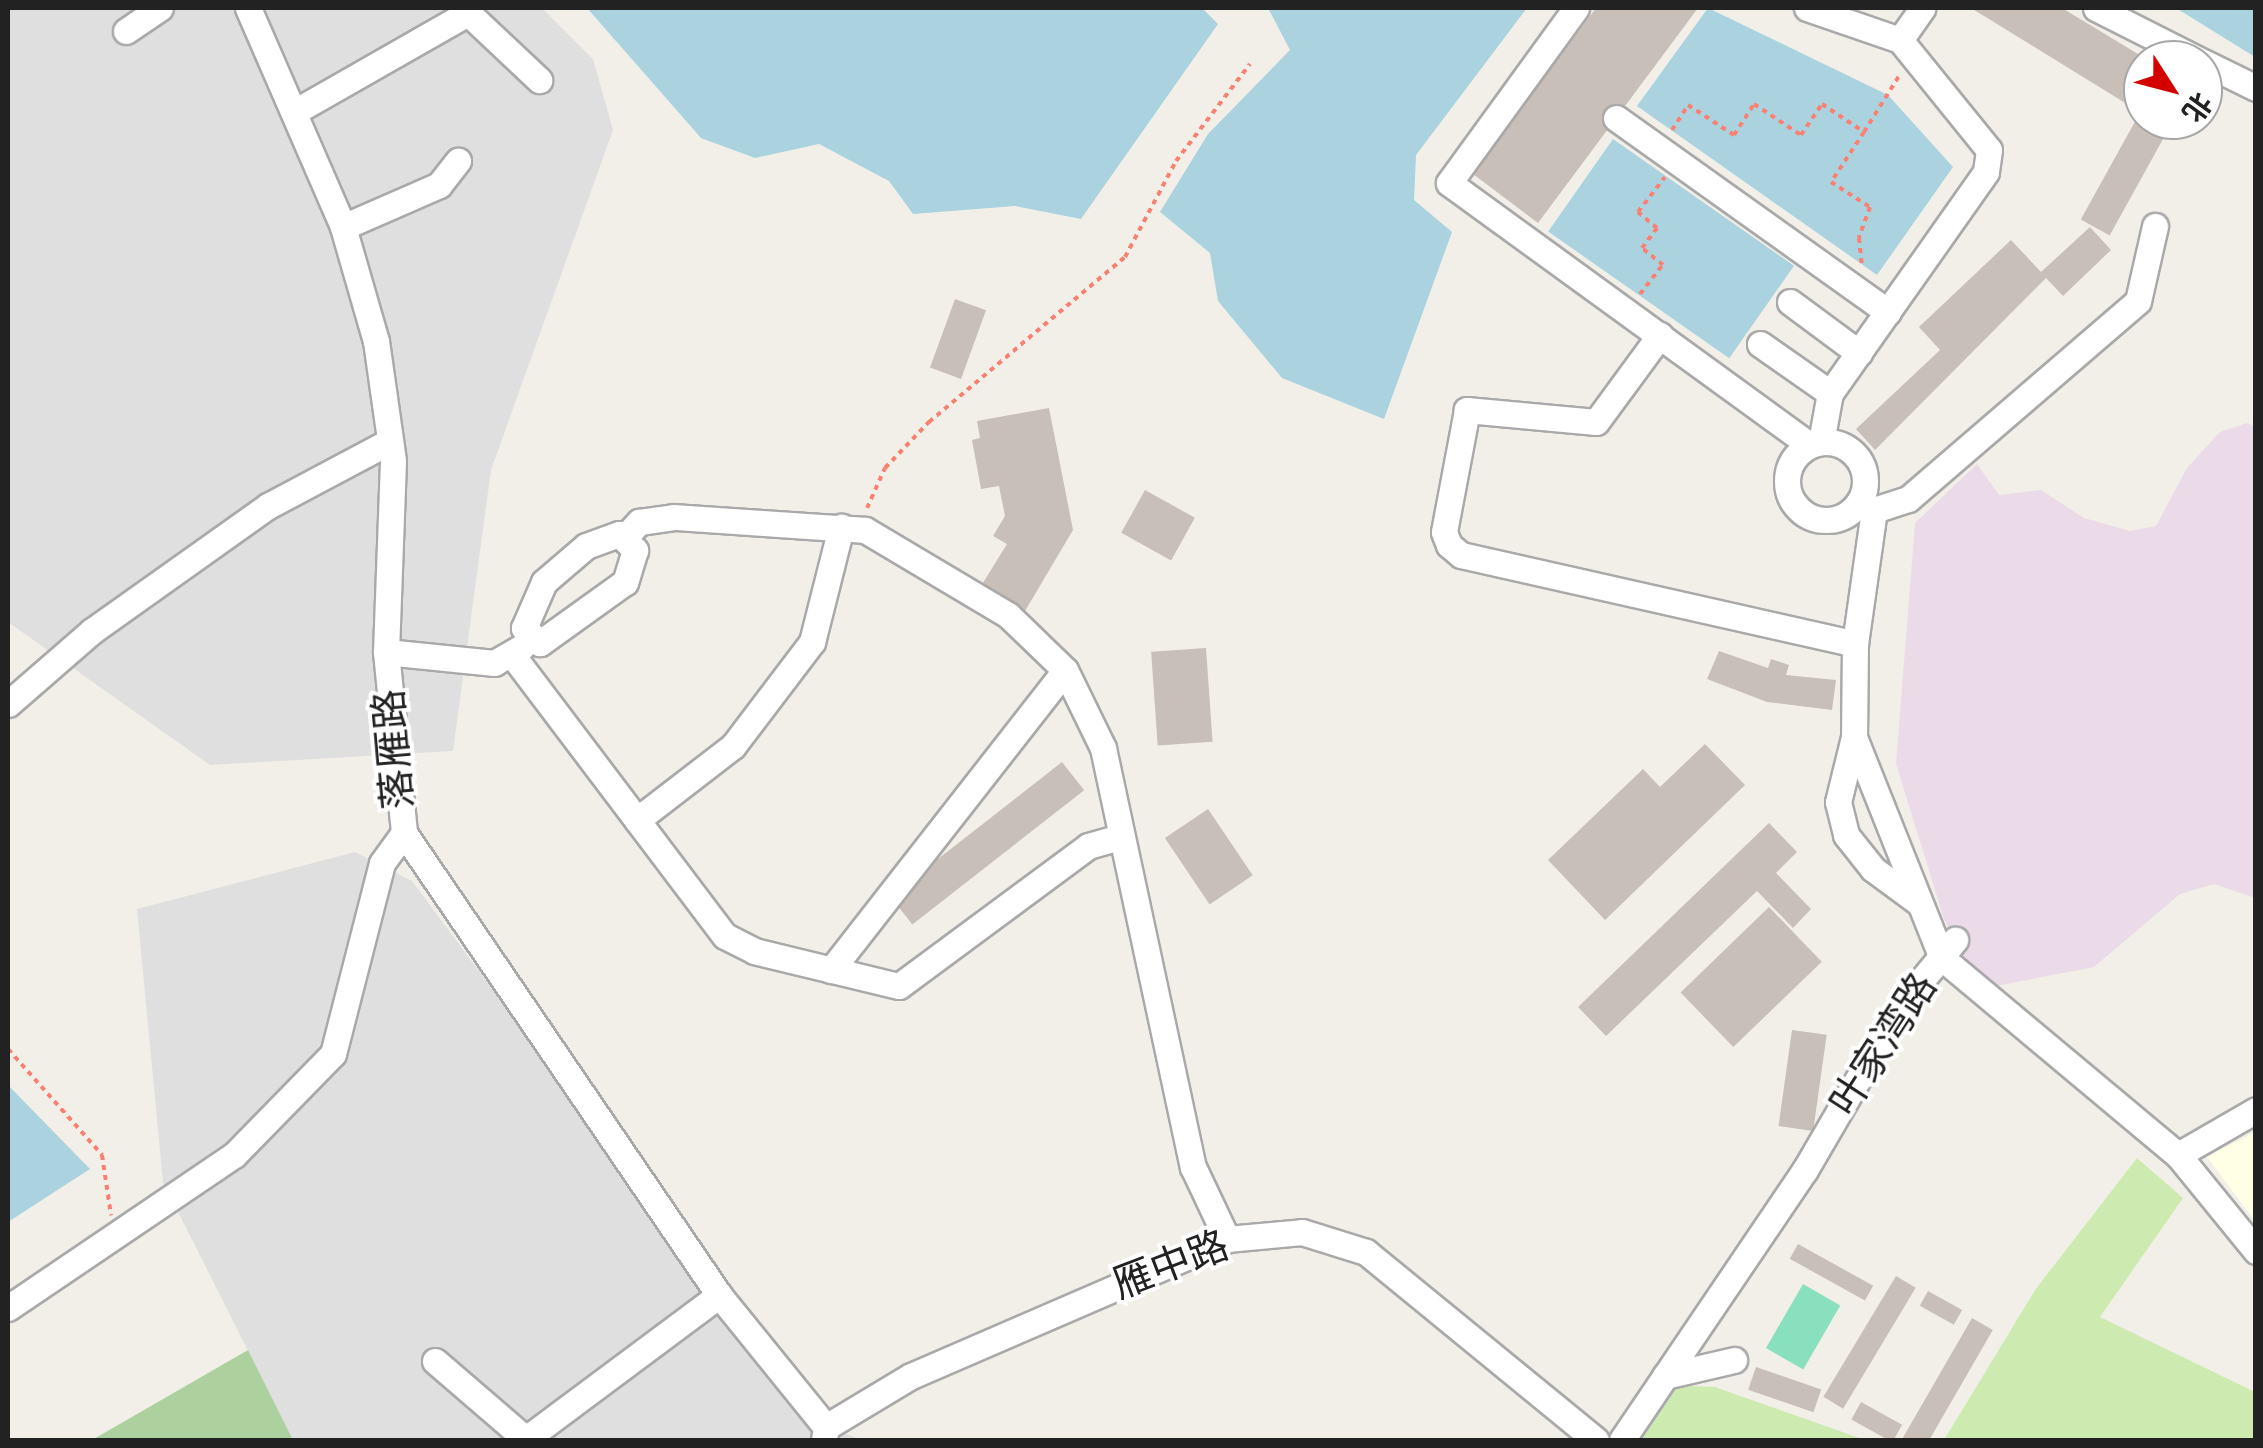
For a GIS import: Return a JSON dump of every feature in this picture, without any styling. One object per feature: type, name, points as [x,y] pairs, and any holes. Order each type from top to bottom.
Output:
[{"type":"street","points":[[126,31],[160,8]]},
{"type":"street","name":"落雁路","points":[[248,8],[296,111],[343,227],[376,341],[390,442],[386,652],[404,833],[719,1295],[825,1434]]},
{"type":"street","points":[[1576,8],[1450,183],[1816,444],[1843,446],[1859,460],[1866,506],[1855,644],[1854,737],[1838,802],[1846,835],[1873,869],[1918,902]]},
{"type":"street","points":[[1806,8],[1906,47],[1990,150],[1986,172],[1830,393],[1816,444],[1789,470],[1800,510],[1832,519],[1866,506],[1908,499],[2138,300],[2155,226]]},
{"type":"street","points":[[1906,47],[1922,8]]},
{"type":"street","points":[[2096,8],[2159,40]]},
{"type":"street","points":[[296,111],[468,13],[539,80]]},
{"type":"street","points":[[2223,72],[2256,88]]},
{"type":"street","points":[[1616,118],[1888,312]]},
{"type":"street","points":[[343,227],[439,185],[458,161]]},
{"type":"street","points":[[1790,302],[1858,353]]},
{"type":"street","points":[[1660,335],[1596,422],[1467,410],[1444,532],[1449,545],[1461,555],[1855,644]]},
{"type":"street","points":[[1760,344],[1830,393]]},
{"type":"street","points":[[8,704],[92,631],[268,506],[390,442]]},
{"type":"street","points":[[625,537],[638,522],[674,517],[853,528],[1008,615],[1065,670],[1102,748],[1193,1167],[1227,1239]]},
{"type":"street","points":[[637,820],[733,746],[812,642],[853,528]]},
{"type":"street","points":[[610,535],[625,537],[635,556],[626,582],[540,643],[524,628],[531,606],[554,570],[610,535]]},
{"type":"street","points":[[386,652],[494,663],[513,656],[533,636]]},
{"type":"street","points":[[513,656],[734,944],[899,986],[1088,846],[1120,837]]},
{"type":"street","points":[[831,970],[1065,670]]},
{"type":"street","points":[[1854,737],[1890,814],[1918,902],[1949,949]]},
{"type":"street","points":[[8,1308],[234,1155],[333,1054],[382,863],[404,833]]},
{"type":"street","name":"叶家湾路","points":[[1622,1440],[1806,1170],[1901,1005],[1949,949],[2178,1155],[2256,1251]]},
{"type":"street","points":[[2178,1155],[2256,1110]]},
{"type":"street","name":"雁中路","points":[[825,1434],[911,1376],[1227,1239],[1302,1232],[1366,1252],[1596,1440]]},
{"type":"street","points":[[435,1361],[527,1440],[719,1295]]},
{"type":"street","points":[[1666,1376],[1734,1360]]},
{"type":"path","points":[[1859,291],[1859,238],[1870,207],[1831,182],[1864,132],[1906,47]]},
{"type":"path","points":[[853,528],[874,484],[901,450],[1125,257],[1176,161],[1250,64]]},
{"type":"path","points":[[1672,130],[1688,105],[1734,135],[1754,104],[1802,136],[1822,104],[1864,132]]},
{"type":"path","points":[[1627,311],[1663,265],[1642,248],[1657,228],[1638,212],[1678,161]]},
{"type":"path","points":[[8,1049],[102,1155],[104,1201],[120,1233]]},
{"type":"shaded area","points":[[8,8],[542,8],[593,59],[613,130],[491,470],[453,751],[210,765],[8,622]]},
{"type":"shaded area","points":[[2247,423],[2255,427],[2255,898],[2214,884],[2180,894],[2094,967],[1996,986],[1966,962],[1944,919],[1896,764],[1915,523],[1977,464],[1999,495],[2041,490],[2084,518],[2130,531],[2156,526],[2187,468],[2220,432]]},
{"type":"shaded area","points":[[355,852],[412,881],[811,1418],[860,1440],[293,1440],[163,1182],[137,909]]},
{"type":"shaded area","points":[[2255,1132],[2255,1221],[2207,1157]]},
{"type":"green space","points":[[2137,1158],[2183,1198],[2100,1317],[2255,1392],[2255,1440],[1944,1440],[2035,1290]]},
{"type":"green space","points":[[1803,1284],[1840,1306],[1803,1370],[1766,1348]]},
{"type":"green space","points":[[248,1350],[293,1440],[92,1440]]},
{"type":"green space","points":[[1671,1385],[1715,1387],[1865,1440],[1639,1440]]},
{"type":"water","points":[[587,8],[1202,8],[1218,24],[1081,219],[1015,206],[913,214],[889,181],[819,144],[755,158],[701,138]]},
{"type":"water","points":[[1268,8],[1527,8],[1416,155],[1414,200],[1452,232],[1384,419],[1282,378],[1218,301],[1210,253],[1160,212],[1208,134],[1290,50]]},
{"type":"water","points":[[1708,8],[1888,95],[1953,167],[1877,275],[1637,106]]},
{"type":"water","points":[[2176,8],[2255,8],[2255,57]]},
{"type":"water","points":[[1613,139],[1794,266],[1729,358],[1548,232]]},
{"type":"water","points":[[8,1085],[90,1169],[8,1222]]},
{"type":"building","points":[[1596,8],[1698,8],[1538,223],[1473,174]]},
{"type":"building","points":[[1971,8],[2062,8],[2123,45],[2123,102]]},
{"type":"building","points":[[2125,140],[2163,140],[2110,235],[2081,219]]},
{"type":"building","points":[[2090,227],[2111,250],[2063,296],[2046,278],[1875,450],[1856,429],[1940,350],[1919,327],[2011,240],[2041,272]]},
{"type":"building","points":[[955,299],[986,310],[961,379],[930,368]]},
{"type":"building","points":[[1049,408],[1073,530],[1025,611],[981,586],[1007,544],[993,536],[1005,516],[999,486],[981,489],[972,440],[980,438],[977,421]]},
{"type":"building","points":[[1145,490],[1195,518],[1171,560],[1121,533]]},
{"type":"building","points":[[1206,648],[1213,742],[1158,746],[1151,652]]},
{"type":"building","points":[[1719,651],[1768,668],[1771,659],[1789,665],[1786,675],[1836,680],[1832,710],[1767,702],[1707,679]]},
{"type":"building","points":[[1705,744],[1745,785],[1605,920],[1548,860],[1643,769],[1660,787]]},
{"type":"building","points":[[1062,762],[1084,790],[912,925],[890,896]]},
{"type":"building","points":[[1208,809],[1253,875],[1210,904],[1165,838]]},
{"type":"building","points":[[1769,823],[1797,852],[1776,873],[1811,909],[1793,928],[1757,891],[1606,1036],[1578,1007]]},
{"type":"building","points":[[1769,907],[1822,962],[1733,1047],[1681,992]]},
{"type":"building","points":[[1792,1030],[1827,1035],[1813,1131],[1779,1126]]},
{"type":"building","points":[[1798,1244],[1873,1286],[1865,1301],[1790,1259]]},
{"type":"building","points":[[1896,1276],[1916,1288],[1843,1409],[1823,1397]]},
{"type":"building","points":[[1928,1291],[1962,1310],[1954,1325],[1920,1306]]},
{"type":"building","points":[[1972,1318],[1993,1330],[1929,1440],[1902,1439]]},
{"type":"building","points":[[1756,1367],[1821,1389],[1813,1412],[1748,1390]]},
{"type":"building","points":[[1861,1402],[1902,1425],[1894,1440],[1888,1440],[1851,1419]]}]
